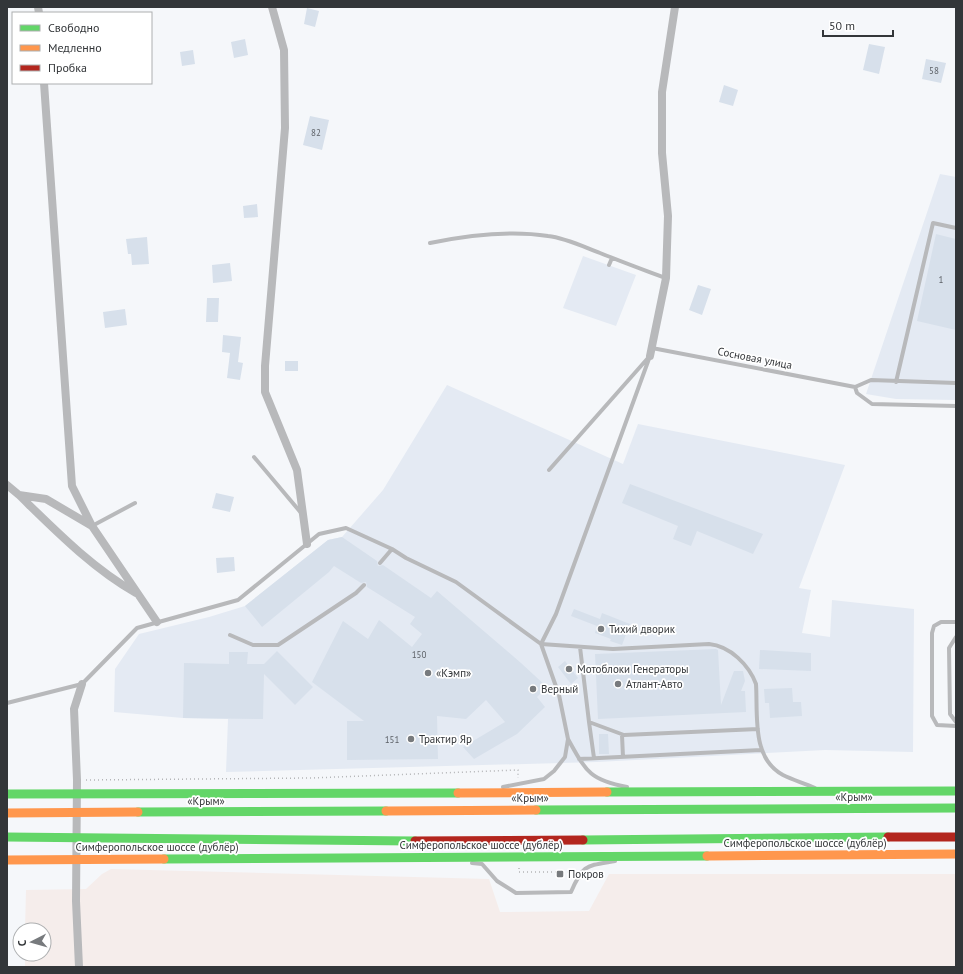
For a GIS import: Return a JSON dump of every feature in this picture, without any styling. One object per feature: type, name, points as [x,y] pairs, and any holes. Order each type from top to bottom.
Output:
[{"type":"main road","points":[[7,794],[470,794],[953,790]]},
{"type":"main road","name":"«Крым»","points":[[7,813],[104,814],[956,808]]},
{"type":"main road","points":[[7,838],[44,837],[388,841],[956,837]]},
{"type":"main road","name":"Симферопольское шоссе (дублёр)","points":[[7,860],[956,854]]},
{"type":"street","points":[[272,7],[284,50],[285,128],[265,366],[265,392],[297,470],[307,544]]},
{"type":"street","points":[[651,352],[666,278],[668,216],[662,152],[662,92],[675,7]]},
{"type":"street","points":[[44,84],[72,486],[92,526],[157,622]]},
{"type":"street","points":[[7,485],[53,528],[116,582],[138,595]]},
{"type":"street","points":[[19,495],[46,499],[92,526]]},
{"type":"street","points":[[78,967],[76,901],[77,780],[74,709],[82,684]]},
{"type":"lane","points":[[896,382],[933,223],[956,228]]},
{"type":"lane","points":[[430,243],[459,237],[515,233],[550,236],[666,278]]},
{"type":"lane","points":[[609,265],[612,258]]},
{"type":"lane","points":[[549,470],[651,352]]},
{"type":"lane","points":[[651,352],[556,614],[541,644],[559,695],[568,739],[590,773],[606,783],[659,793]]},
{"type":"lane","name":"Сосновая улица","points":[[651,352],[855,386]]},
{"type":"lane","points":[[956,383],[871,380],[855,386],[858,393],[872,404],[956,406]]},
{"type":"lane","points":[[254,457],[303,516]]},
{"type":"lane","points":[[7,492],[19,495]]},
{"type":"lane","points":[[92,526],[135,503]]},
{"type":"lane","points":[[7,702],[82,684],[137,628],[238,600],[319,534],[346,528],[392,549],[406,558],[456,582],[541,644],[618,649],[709,644],[721,646],[743,663],[754,678],[756,684],[758,729],[761,750],[772,766],[783,775],[826,792]]},
{"type":"lane","points":[[380,563],[392,549]]},
{"type":"lane","points":[[230,635],[253,645],[278,645],[356,593],[364,585]]},
{"type":"lane","points":[[956,622],[941,622],[934,626],[932,632],[932,716],[937,725],[956,726]]},
{"type":"lane","points":[[956,637],[949,648],[950,714],[956,722]]},
{"type":"lane","points":[[580,647],[594,758]]},
{"type":"lane","points":[[589,722],[622,735],[758,729]]},
{"type":"lane","points":[[622,735],[623,756]]},
{"type":"lane","points":[[470,794],[544,779],[554,771],[565,757],[568,739]]},
{"type":"lane","points":[[579,758],[761,750]]},
{"type":"lane","points":[[422,857],[482,864],[498,881],[516,893],[571,892],[581,872],[587,866],[651,856]]},
{"type":"path","points":[[77,780],[311,778],[484,770],[518,770]]},
{"type":"path","points":[[519,872],[581,872]]},
{"type":"shaded area","points":[[940,174],[956,177],[956,400],[896,399],[866,394]]},
{"type":"shaded area","points":[[583,256],[636,275],[616,326],[563,308]]},
{"type":"shaded area","points":[[447,385],[623,464],[638,424],[845,465],[799,588],[811,590],[802,633],[830,637],[832,600],[914,609],[913,752],[825,750],[597,762],[226,772],[228,719],[183,718],[114,712],[115,669],[139,634],[209,617],[245,606],[328,540],[342,537],[383,490]]},
{"type":"shaded area","points":[[111,869],[489,879],[500,912],[589,911],[609,874],[956,874],[956,967],[25,967],[25,962],[52,962],[52,922],[25,922],[26,890],[86,889],[102,874]]},
{"type":"building","points":[[307,8],[319,11],[315,27],[304,24]]},
{"type":"building","points":[[245,39],[248,55],[234,58],[231,42]]},
{"type":"building","points":[[869,44],[885,47],[879,74],[863,70]]},
{"type":"building","points":[[193,50],[195,64],[182,66],[180,52]]},
{"type":"building","points":[[926,59],[946,63],[941,83],[922,79]]},
{"type":"building","points":[[724,85],[738,90],[733,106],[719,102]]},
{"type":"building","points":[[310,116],[329,120],[322,150],[303,145]]},
{"type":"building","points":[[257,204],[258,217],[244,218],[243,206]]},
{"type":"building","points":[[936,234],[956,239],[956,330],[917,321]]},
{"type":"building","points":[[147,237],[149,264],[132,265],[131,254],[128,254],[126,239]]},
{"type":"building","points":[[230,263],[232,281],[213,283],[212,265]]},
{"type":"building","points":[[698,285],[711,289],[702,315],[689,310]]},
{"type":"building","points":[[207,298],[219,298],[218,322],[206,322]]},
{"type":"building","points":[[125,309],[127,325],[105,328],[103,312]]},
{"type":"building","points":[[223,335],[241,337],[238,362],[243,363],[240,380],[227,378],[230,353],[222,352]]},
{"type":"building","points":[[285,361],[298,361],[298,371],[285,371]]},
{"type":"building","points":[[630,484],[763,534],[753,554],[697,531],[691,546],[673,539],[678,526],[622,503]]},
{"type":"building","points":[[216,493],[234,497],[230,512],[212,508]]},
{"type":"building","points":[[342,537],[377,561],[378,566],[383,565],[431,598],[437,591],[547,687],[537,697],[545,707],[517,734],[474,759],[463,747],[505,722],[486,700],[466,719],[437,716],[438,759],[347,760],[347,721],[364,721],[312,682],[343,621],[368,639],[379,620],[412,647],[422,634],[410,624],[415,617],[367,587],[366,582],[361,583],[334,566],[329,572],[262,627],[245,606],[328,540]]},
{"type":"building","points":[[234,557],[235,571],[217,573],[216,558]]},
{"type":"building","points":[[574,609],[600,619],[602,613],[630,624],[622,645],[610,641],[611,639],[595,633],[597,626],[571,616]]},
{"type":"building","points":[[718,650],[721,705],[734,671],[743,671],[745,681],[741,691],[745,691],[746,712],[598,719],[595,654]]},
{"type":"building","points":[[760,650],[811,653],[811,671],[759,669]]},
{"type":"building","points":[[277,651],[313,687],[295,705],[264,674],[263,719],[183,718],[184,663],[229,664],[229,652],[248,652],[247,664],[264,664]]},
{"type":"building","points":[[565,661],[578,678],[571,684],[558,667]]},
{"type":"building","points":[[792,688],[793,702],[801,702],[802,716],[770,718],[769,703],[765,703],[764,689]]},
{"type":"building","points":[[599,734],[608,734],[609,754],[599,754]]},
{"type":"traffic: fast","points":[[607,792],[956,791]]},
{"type":"traffic: fast","points":[[7,794],[458,793]]},
{"type":"traffic: fast","points":[[536,810],[956,808]]},
{"type":"traffic: fast","points":[[138,812],[386,811]]},
{"type":"traffic: fast","points":[[7,837],[415,841]]},
{"type":"traffic: fast","points":[[583,840],[888,837]]},
{"type":"traffic: fast","points":[[164,859],[707,856]]},
{"type":"traffic: slow","points":[[458,793],[607,792]]},
{"type":"traffic: slow","points":[[386,811],[536,810]]},
{"type":"traffic: slow","points":[[7,813],[138,812]]},
{"type":"traffic: slow","points":[[707,856],[956,854]]},
{"type":"traffic: slow","points":[[7,860],[164,859]]},
{"type":"traffic: jam","points":[[888,837],[956,837]]},
{"type":"traffic: jam","points":[[415,841],[583,840]]},
{"type":"place","name":"Тихий дворик","points":[[601,629]]},
{"type":"place","name":"Мотоблоки Генераторы","points":[[569,669]]},
{"type":"place","name":"«Кэмп»","points":[[428,673]]},
{"type":"place","name":"Атлант-Авто","points":[[618,684]]},
{"type":"place","name":"Верный","points":[[533,689]]},
{"type":"place","name":"Трактир Яр","points":[[411,739]]},
{"type":"place","name":"Покров","points":[[560,874]]}]
